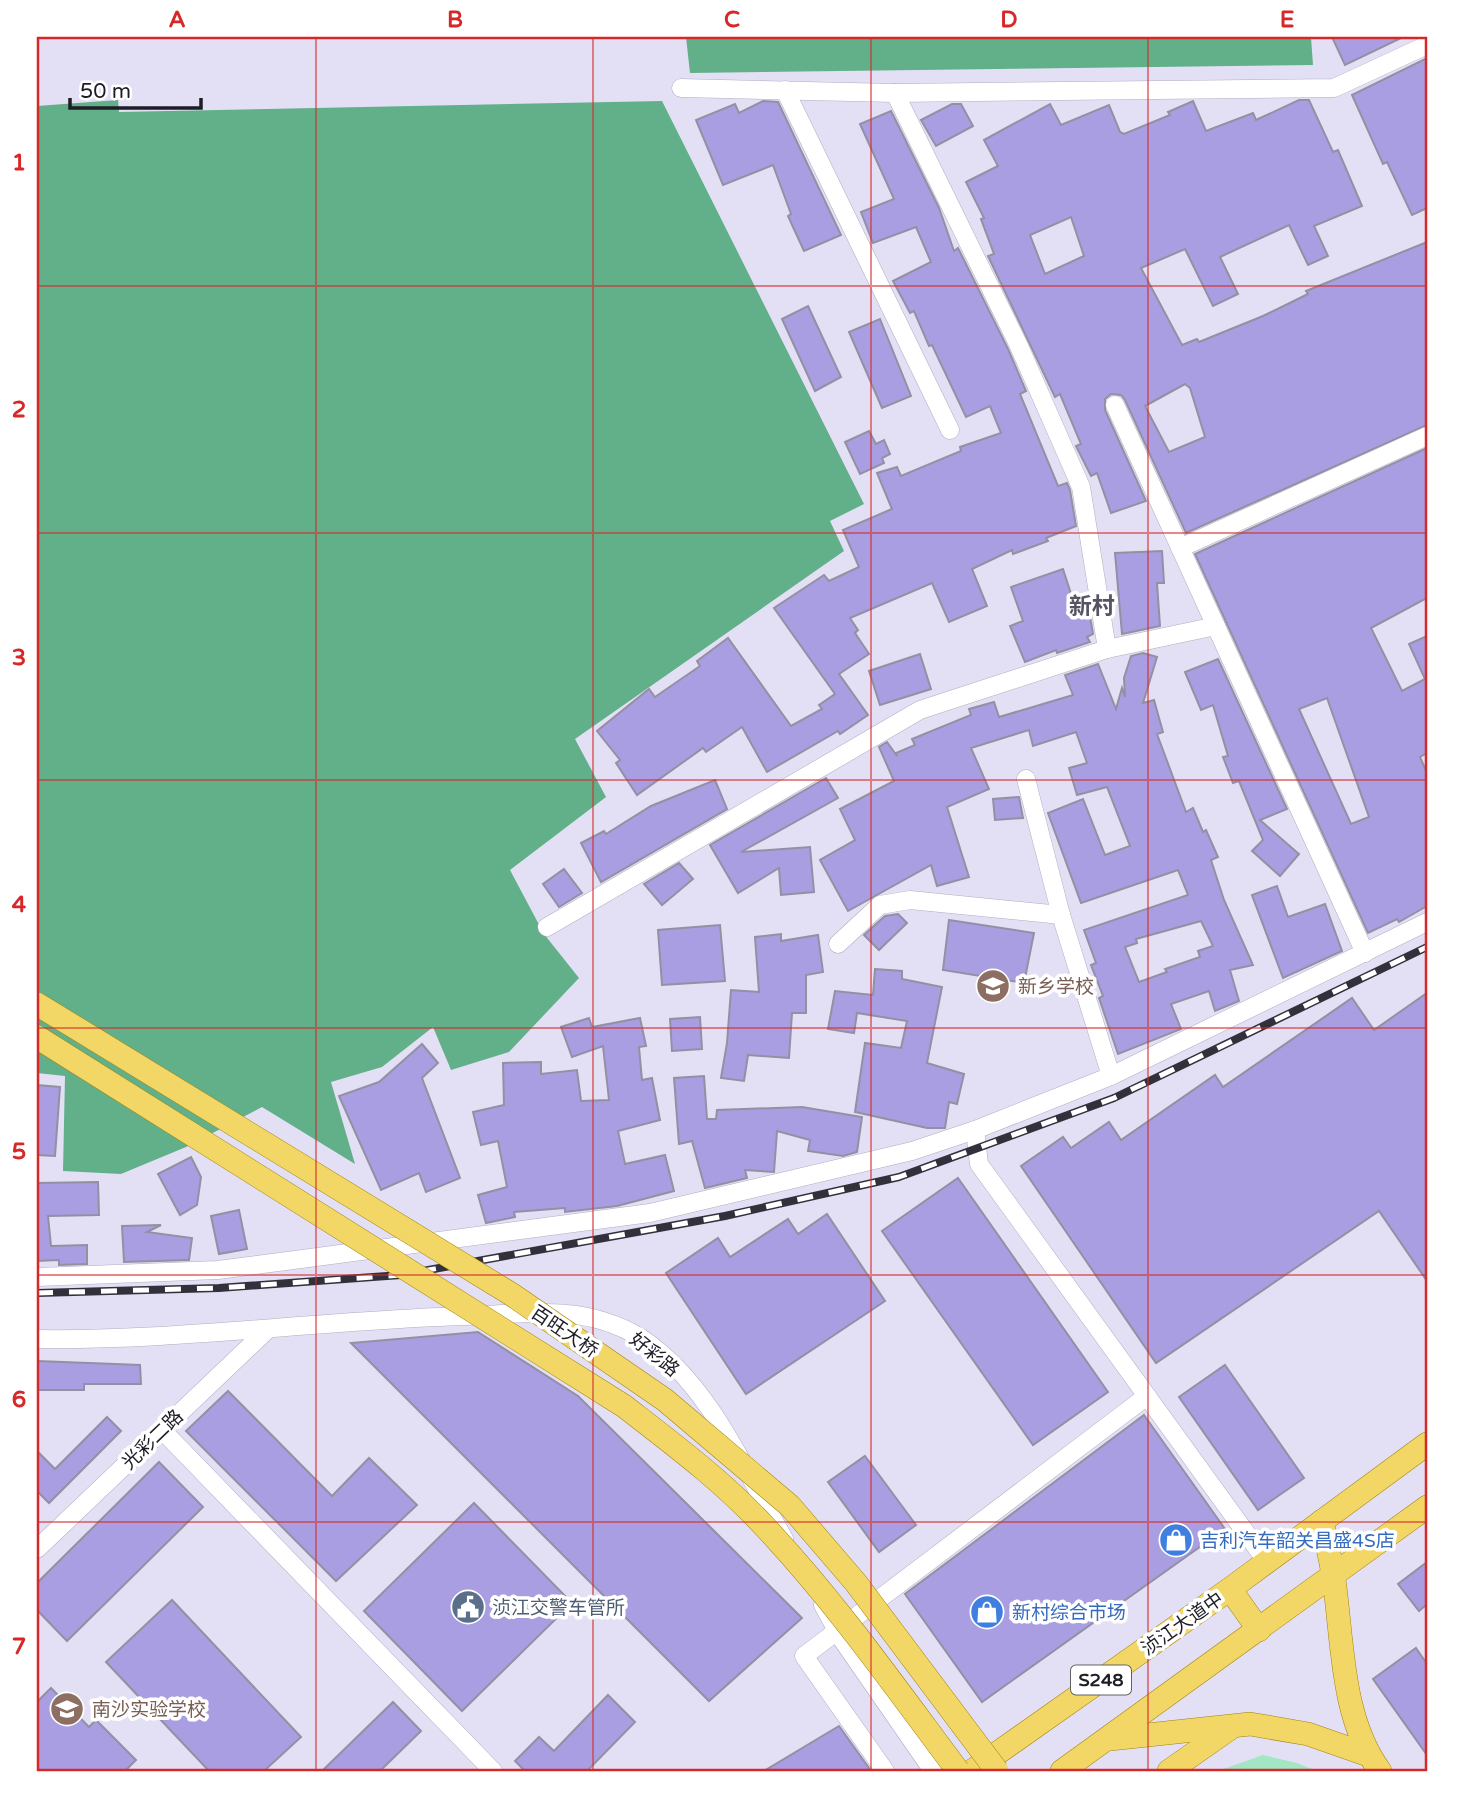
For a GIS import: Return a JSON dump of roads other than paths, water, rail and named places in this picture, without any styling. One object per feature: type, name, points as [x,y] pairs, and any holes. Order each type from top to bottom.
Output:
[{"type":"main road","name":"百旺大桥","points":[[37,1004],[511,1294],[665,1400],[790,1506],[856,1583],[997,1771]]},
{"type":"main road","name":"百旺大桥","points":[[37,1037],[624,1406],[694,1461],[764,1526],[846,1619],[958,1771]]},
{"type":"main road","name":"S248","points":[[1322,1521],[1427,1444]]},
{"type":"main road","name":"S248","points":[[1062,1771],[1334,1577],[1427,1507]]},
{"type":"main road","name":"浈江大道中","points":[[972,1771],[1322,1521]]},
{"type":"main road","points":[[1322,1521],[1334,1577],[1352,1711],[1374,1763]]},
{"type":"main road","points":[[1230,1589],[1259,1630]]},
{"type":"main road","points":[[1107,1740],[1235,1726],[1276,1727],[1308,1734],[1374,1763]]},
{"type":"main road","points":[[1169,1771],[1235,1726]]},
{"type":"street","points":[[681,88],[895,93],[1334,88],[1427,45]]},
{"type":"street","points":[[785,90],[950,430]]},
{"type":"street","points":[[895,93],[1018,344],[1081,487],[1107,649]]},
{"type":"street","points":[[1115,405],[1365,953]]},
{"type":"street","points":[[1180,548],[1427,436]]},
{"type":"street","points":[[547,927],[919,710],[1107,649],[1216,626]]},
{"type":"street","points":[[1026,779],[1061,915],[1111,1076]]},
{"type":"street","points":[[838,944],[880,905],[910,900],[1061,915]]},
{"type":"street","points":[[37,1277],[218,1270],[650,1213],[898,1155],[975,1130],[1111,1076],[1427,922]]},
{"type":"street","points":[[975,1130],[979,1164],[1267,1562]]},
{"type":"street","name":"好彩路","points":[[37,1339],[114,1340],[436,1317],[566,1314],[608,1322],[640,1338],[683,1377],[711,1412],[837,1631],[933,1771]]},
{"type":"street","name":"光彩二路","points":[[37,1549],[268,1329]]},
{"type":"street","points":[[885,1771],[804,1656],[1147,1396]]},
{"type":"street","points":[[162,1430],[493,1771]]},
{"type":"railway","points":[[37,1293],[219,1288],[401,1275],[725,1216],[899,1177],[1114,1098],[1427,947]]},
{"type":"place","name":"新乡学校","points":[[993,986]]},
{"type":"place","name":"吉利汽车韶关昌盛4S店","points":[[1176,1540]]},
{"type":"place","name":"浈江交警车管所","points":[[468,1607]]},
{"type":"place","name":"新村综合市场","points":[[987,1612]]},
{"type":"place","name":"南沙实验学校","points":[[67,1709]]},
{"type":"district","name":"新村","points":[[1092,606]]}]
